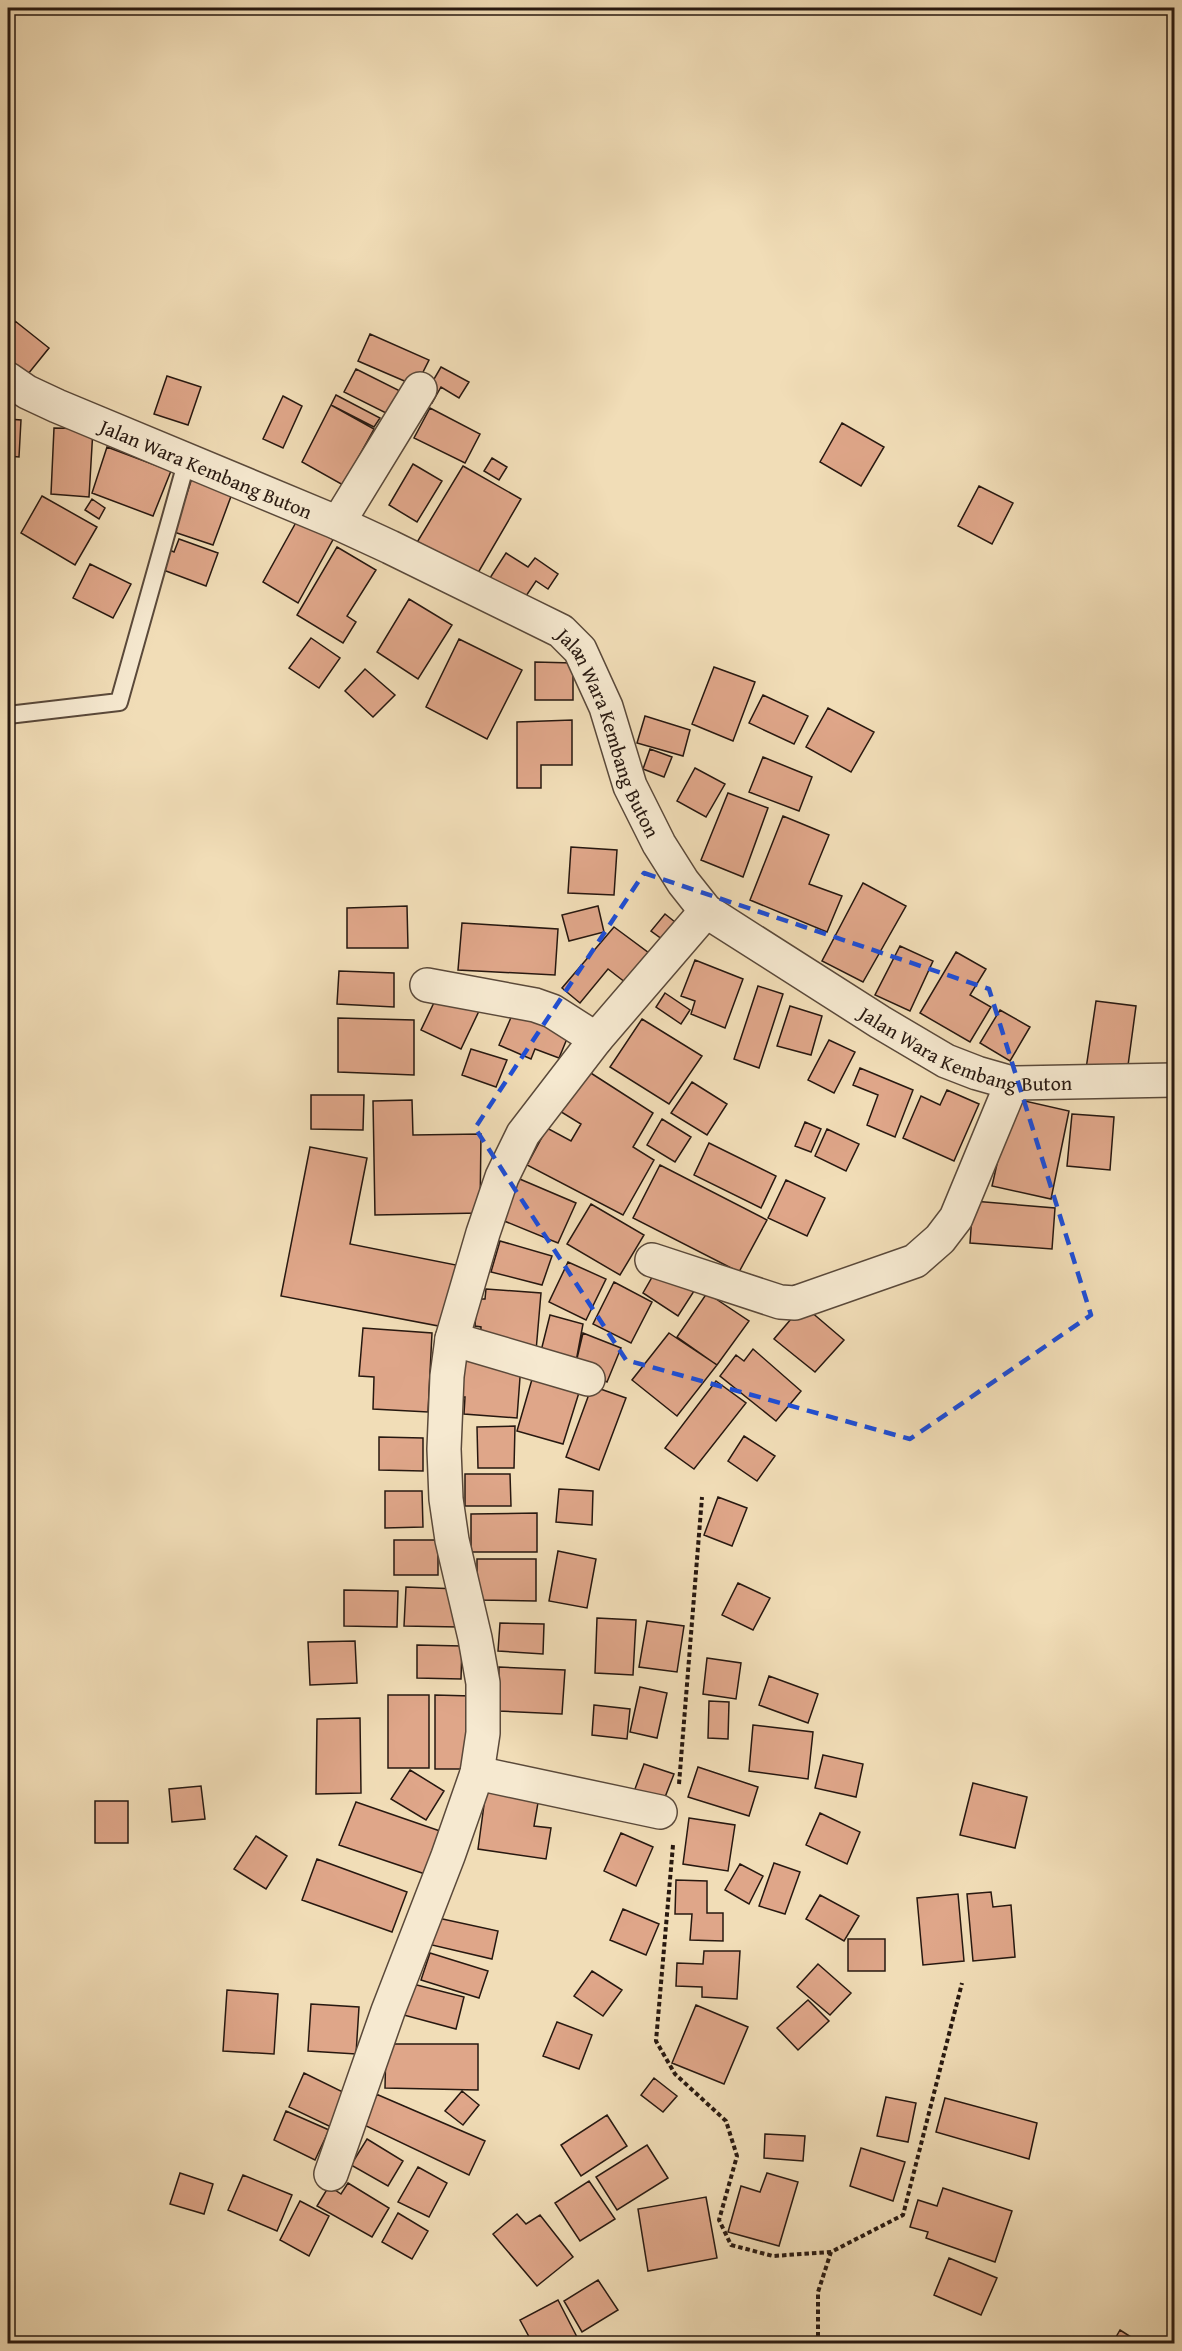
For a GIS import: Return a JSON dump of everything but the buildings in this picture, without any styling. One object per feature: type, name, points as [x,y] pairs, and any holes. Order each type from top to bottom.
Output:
[{"type":"street","name":"Jalan Wara Kembang Buton","points":[[8,379],[27,392],[57,406],[338,523],[561,631],[580,650],[606,707],[630,786],[658,844],[683,882],[706,911],[880,1022],[946,1061],[1012,1083],[1174,1080]]},
{"type":"street","points":[[338,523],[420,389]]},
{"type":"street","points":[[331,2174],[388,2011],[448,1856],[477,1773],[483,1733],[483,1683],[452,1540],[446,1499],[444,1416],[452,1339],[483,1233],[502,1177],[523,1134],[596,1039],[706,911]]},
{"type":"street","points":[[427,985],[535,1005],[552,1011],[596,1039]]},
{"type":"street","points":[[652,1260],[780,1302],[795,1303],[915,1261],[940,1239],[956,1218],[1012,1083]]},
{"type":"street","points":[[452,1339],[588,1379]]},
{"type":"street","points":[[477,1773],[669,1800]]},
{"type":"lane","points":[[8,715],[119,702],[187,460]]},
{"type":"path","points":[[669,1800],[702,1497]]},
{"type":"path","points":[[673,1844],[656,2040],[675,2074],[726,2121],[737,2156],[719,2220],[731,2245],[773,2256],[831,2252],[903,2215],[962,1983]]},
{"type":"path","points":[[819,2343],[818,2292],[831,2252]]},
{"type":"highlighted area","points":[[644,873],[989,989],[1091,1315],[910,1439],[626,1360],[475,1128]]}]
